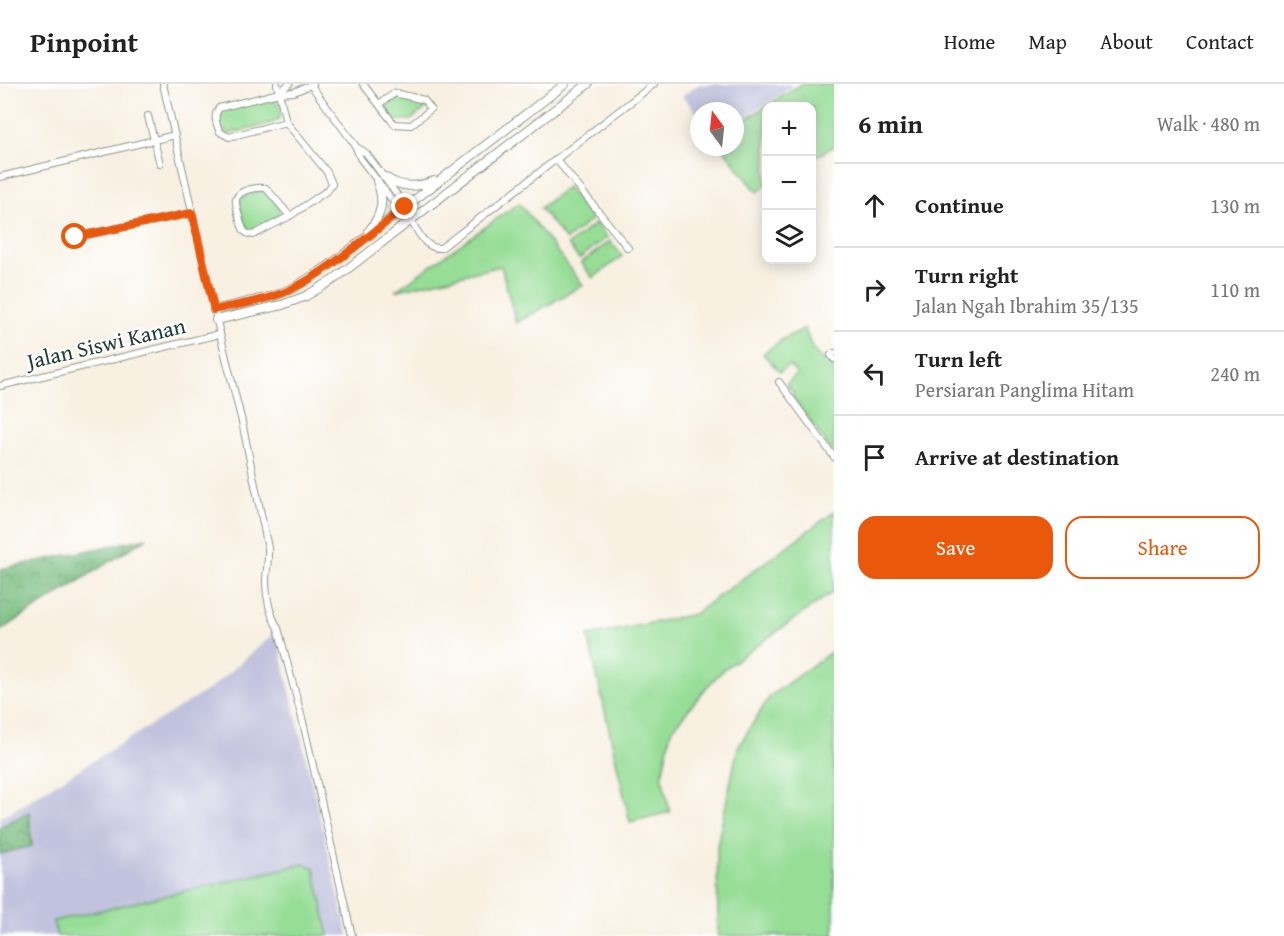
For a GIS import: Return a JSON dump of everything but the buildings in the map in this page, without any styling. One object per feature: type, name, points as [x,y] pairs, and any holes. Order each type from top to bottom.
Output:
[{"type":"main road","points":[[214,310],[277,295],[330,265],[565,84]]},
{"type":"main road","points":[[216,320],[282,305],[306,296],[342,273],[588,84]]},
{"type":"main road","points":[[360,241],[377,221],[382,209],[381,179],[403,186],[421,186],[444,177]]},
{"type":"street","points":[[163,84],[216,320],[242,422],[268,548],[266,582],[270,609],[278,628],[303,722],[352,936]]},
{"type":"street","points":[[277,84],[286,122],[327,172],[332,184],[328,190],[290,216],[253,236],[242,229],[236,199],[245,191],[259,187],[266,188],[290,216]]},
{"type":"street","points":[[279,93],[289,84]]},
{"type":"street","points":[[286,122],[229,137],[220,132],[216,112],[219,108],[279,93],[294,92],[311,84],[355,145],[366,153],[381,179],[426,243],[433,248],[441,248],[654,84]]},
{"type":"street","points":[[363,84],[394,124],[411,125],[431,109],[424,100],[395,93],[379,104]]},
{"type":"street","points":[[148,116],[160,164]]},
{"type":"street","points":[[0,177],[175,135]]},
{"type":"street","points":[[556,159],[628,248]]},
{"type":"street","points":[[75,237],[192,213]]},
{"type":"street","name":"Jalan Siswi Kanan","points":[[0,386],[220,334]]},
{"type":"street","points":[[779,382],[834,457]]},
{"type":"shaded area","points":[[699,84],[790,84],[792,87],[768,102],[762,102],[762,106],[744,117],[744,102],[690,102],[690,105],[682,96]]},
{"type":"shaded area","points":[[276,632],[348,936],[0,936],[0,818],[211,688]]},
{"type":"green space","points":[[802,84],[834,84],[834,146],[816,157],[816,102],[773,102]]},
{"type":"green space","points":[[268,98],[277,103],[281,111],[280,118],[275,122],[229,134],[221,129],[219,117],[222,110]]},
{"type":"green space","points":[[395,98],[421,102],[425,109],[411,120],[396,120],[388,111],[387,106]]},
{"type":"green space","points":[[762,109],[762,189],[757,192],[729,156],[744,156],[744,120]]},
{"type":"green space","points":[[567,187],[592,219],[566,240],[540,208]]},
{"type":"green space","points":[[264,190],[280,209],[279,214],[268,224],[250,231],[247,229],[241,211],[240,201],[246,195]]},
{"type":"green space","points":[[519,203],[583,285],[516,323],[501,266],[395,291]]},
{"type":"green space","points":[[596,223],[607,237],[579,259],[568,245]]},
{"type":"green space","points":[[610,241],[622,256],[593,278],[581,263]]},
{"type":"green space","points":[[805,328],[816,353],[834,368],[834,454],[792,396],[794,394],[786,384],[797,374],[789,365],[780,372],[763,354],[783,339]]},
{"type":"green space","points":[[834,512],[834,591],[724,669],[706,688],[671,731],[662,776],[670,812],[630,822],[588,636],[694,614]]},
{"type":"green space","points":[[147,538],[0,631],[0,569]]},
{"type":"green space","points":[[834,650],[834,936],[718,936],[717,846],[738,747],[770,696]]},
{"type":"green space","points":[[29,812],[32,846],[0,854],[0,827]]},
{"type":"green space","points":[[305,864],[314,868],[329,936],[57,936],[53,921]]},
{"type":"route","points":[[75,237],[192,213],[214,310],[277,295],[295,287],[330,265],[405,207]]}]
